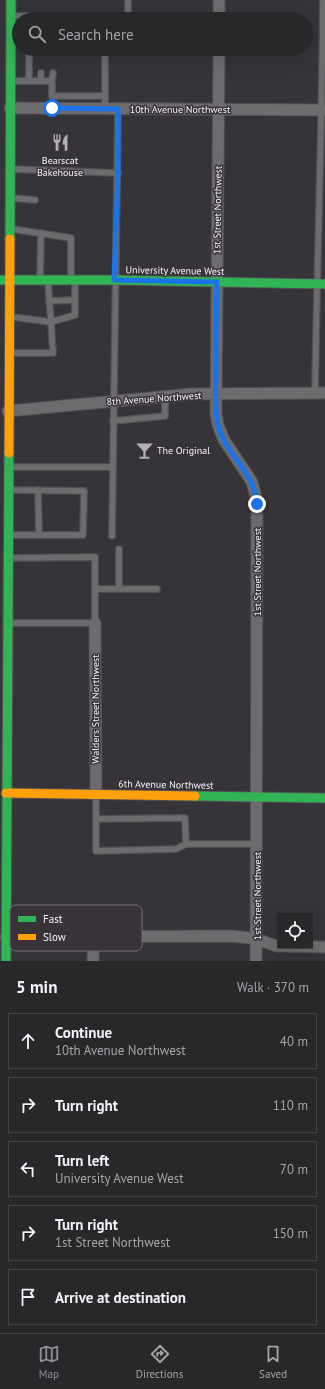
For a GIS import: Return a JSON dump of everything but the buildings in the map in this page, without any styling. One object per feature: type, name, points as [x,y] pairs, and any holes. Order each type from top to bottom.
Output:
[{"type":"main road","points":[[6,961],[3,695],[4,636],[7,623],[4,583],[8,558],[8,467],[4,411],[9,353],[7,335],[9,317],[5,280],[10,198],[11,0]]},
{"type":"main road","name":"University Avenue West","points":[[5,280],[44,279],[321,284]]},
{"type":"main road","name":"6th Avenue Northwest","points":[[3,792],[325,798]]},
{"type":"street","points":[[219,0],[219,12]]},
{"type":"street","name":"1st Street Northwest","points":[[219,56],[216,414],[220,432],[226,444],[250,478],[256,497],[256,961]]},
{"type":"street","name":"10th Avenue Northwest","points":[[10,108],[323,110]]},
{"type":"street","name":"8th Avenue Northwest","points":[[4,411],[216,393],[320,393]]},
{"type":"street","name":"Walders Street Northwest","points":[[95,623],[96,794]]},
{"type":"street","points":[[142,936],[233,936],[256,939],[276,946],[325,947]]},
{"type":"street","points":[[6,937],[10,937]]},
{"type":"street","points":[[93,951],[93,961]]},
{"type":"lane","points":[[128,0],[128,12]]},
{"type":"lane","points":[[320,393],[323,0]]},
{"type":"lane","points":[[29,56],[29,80]]},
{"type":"lane","points":[[105,56],[105,109]]},
{"type":"lane","points":[[41,73],[41,81]]},
{"type":"lane","points":[[52,108],[53,73]]},
{"type":"lane","points":[[10,81],[29,80],[52,82]]},
{"type":"lane","points":[[52,96],[104,96]]},
{"type":"lane","points":[[112,536],[114,280],[118,173],[118,109]]},
{"type":"lane","points":[[10,169],[118,173]]},
{"type":"lane","points":[[10,198],[35,200]]},
{"type":"lane","points":[[9,228],[71,238],[75,300],[75,315],[51,322],[9,317]]},
{"type":"lane","points":[[9,353],[53,353],[49,301],[44,279],[41,233]]},
{"type":"lane","points":[[49,301],[75,300]]},
{"type":"lane","points":[[113,421],[165,416],[164,397]]},
{"type":"lane","points":[[8,467],[112,467]]},
{"type":"lane","points":[[8,490],[84,491],[83,535],[8,535]]},
{"type":"lane","points":[[38,490],[39,535]]},
{"type":"lane","points":[[119,549],[119,589]]},
{"type":"lane","points":[[7,623],[95,623],[95,557],[8,558]]},
{"type":"lane","points":[[95,589],[157,589]]},
{"type":"lane","points":[[96,794],[96,851],[176,849],[186,844],[257,844]]},
{"type":"lane","points":[[96,818],[185,818],[186,844]]},
{"type":"traffic: fast","points":[[10,239],[11,0]]},
{"type":"traffic: fast","points":[[0,280],[114,280],[325,284]]},
{"type":"traffic: fast","points":[[6,961],[9,453]]},
{"type":"traffic: fast","points":[[195,796],[325,798]]},
{"type":"traffic: slow","points":[[9,453],[10,239]]},
{"type":"traffic: slow","points":[[6,793],[195,796]]},
{"type":"place","name":"Bearscat Bakehouse","points":[[60,143]]},
{"type":"place","name":"The Original","points":[[144,450]]},
{"type":"route","points":[[52,108],[118,109],[118,173],[114,280],[217,282],[216,414],[220,432],[224,440],[252,482],[257,504]]}]
